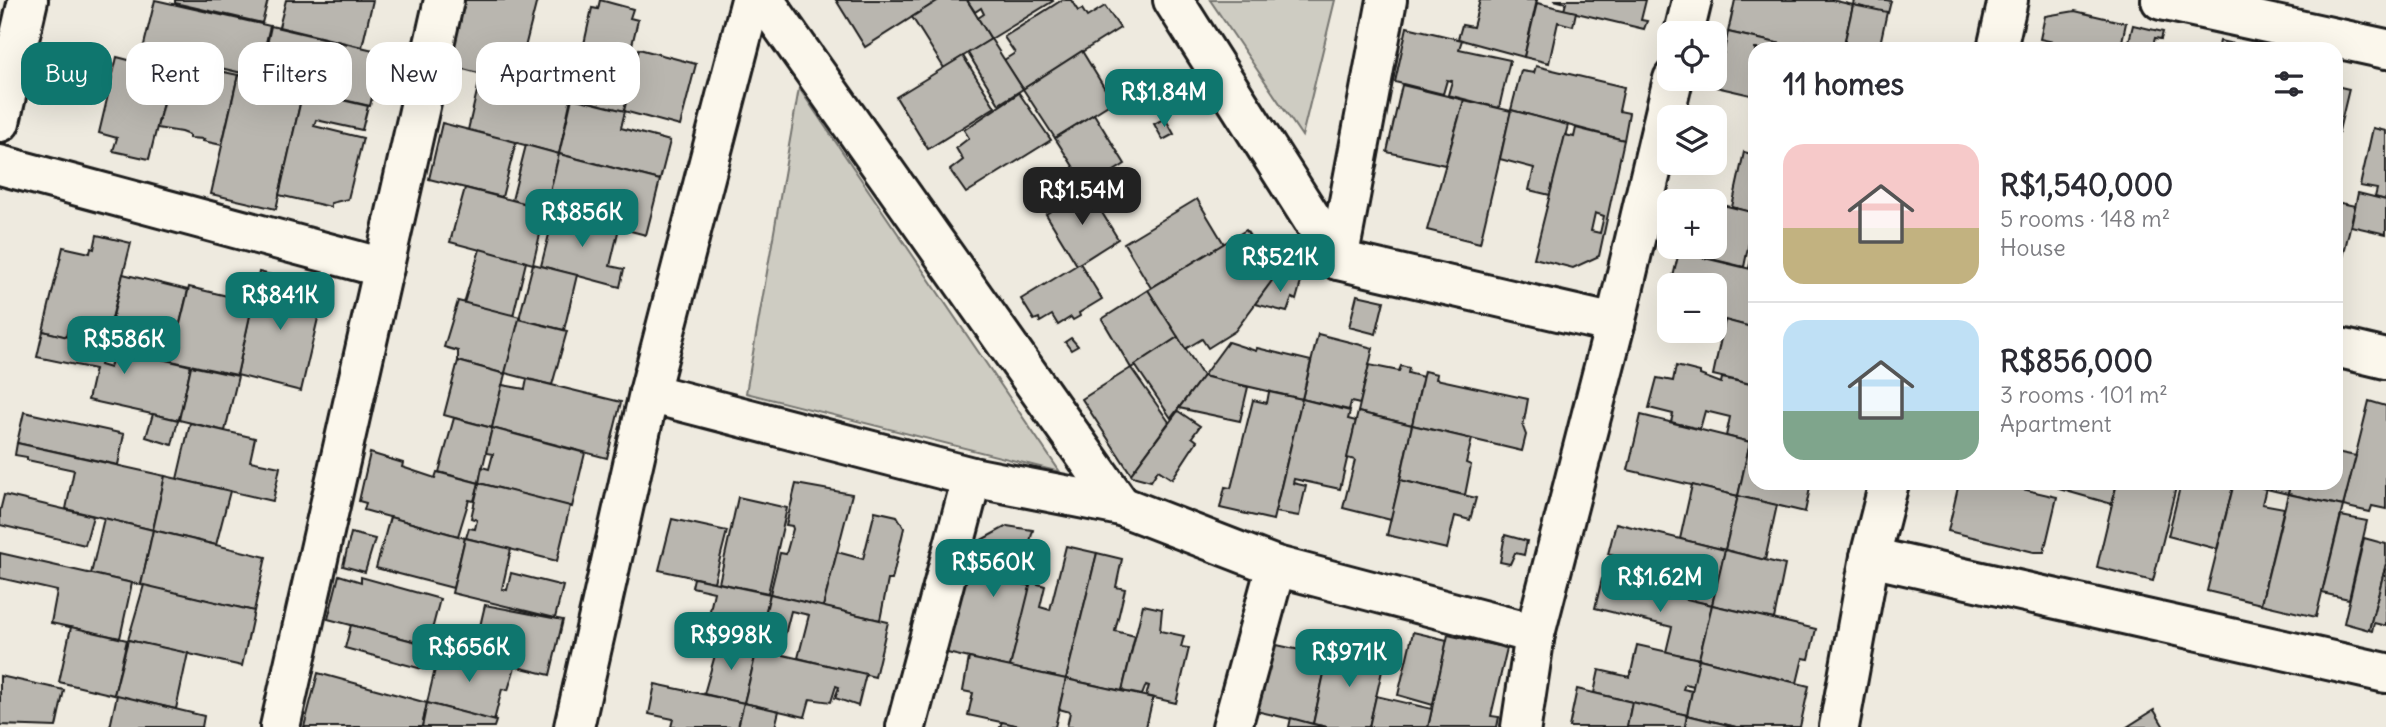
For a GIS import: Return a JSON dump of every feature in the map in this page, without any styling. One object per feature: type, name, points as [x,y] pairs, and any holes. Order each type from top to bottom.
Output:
[{"type":"street","points":[[0,121],[28,0]]},
{"type":"street","points":[[280,727],[444,0]]},
{"type":"street","points":[[574,727],[649,393],[751,0]]},
{"type":"street","points":[[764,0],[1121,506]]},
{"type":"street","points":[[1173,0],[1338,260],[1615,324]]},
{"type":"street","points":[[1338,260],[1387,0]]},
{"type":"street","points":[[1687,21],[1692,0]]},
{"type":"street","points":[[1999,42],[2008,0]]},
{"type":"street","points":[[2161,0],[2386,49]]},
{"type":"street","points":[[1521,727],[1535,634],[1615,324],[1670,91]]},
{"type":"street","points":[[0,165],[384,268]]},
{"type":"street","points":[[2343,349],[2386,359]]},
{"type":"street","points":[[649,393],[972,477],[1121,506],[1276,566],[1535,634]]},
{"type":"street","points":[[906,727],[972,477]]},
{"type":"street","points":[[1839,727],[1870,557],[1887,490]]},
{"type":"street","points":[[1870,557],[2386,673]]},
{"type":"street","points":[[1232,727],[1276,566]]},
{"type":"shaded area","points":[[1210,0],[1335,0],[1302,136]]},
{"type":"shaded area","points":[[799,88],[1060,472],[746,393]]},
{"type":"building","points":[[155,0],[270,26],[266,42],[238,42],[238,72],[224,69],[224,42],[145,42]]},
{"type":"building","points":[[175,0],[268,0],[262,23],[175,3]]},
{"type":"building","points":[[286,0],[373,0],[362,47],[352,45],[352,42],[341,42],[279,27]]},
{"type":"building","points":[[463,0],[537,0],[526,42],[476,42],[476,72],[462,69],[462,42],[453,42]]},
{"type":"building","points":[[600,0],[633,9],[630,18],[638,20],[633,42],[584,42],[592,8],[598,9]]},
{"type":"building","points":[[836,0],[939,0],[865,47]]},
{"type":"building","points":[[939,0],[967,0],[991,39],[944,68],[912,17]]},
{"type":"building","points":[[967,0],[1053,1],[991,39],[978,18],[984,14],[981,8],[975,12]]},
{"type":"building","points":[[1062,0],[1071,0],[1078,11],[1082,9],[1087,17],[1105,6],[1120,28],[1023,89],[1004,60],[1015,53],[1004,37]]},
{"type":"building","points":[[1480,0],[1537,0],[1524,57],[1458,39],[1462,25],[1473,27]]},
{"type":"building","points":[[1554,0],[1646,0],[1641,20],[1647,21],[1644,29],[1564,10],[1566,3]]},
{"type":"building","points":[[1735,0],[1832,0],[1853,5],[1845,42],[1773,42],[1728,32]]},
{"type":"building","points":[[1854,0],[1891,1],[1888,13],[1853,5]]},
{"type":"building","points":[[1537,3],[1576,12],[1573,26],[1558,22],[1549,63],[1524,57]]},
{"type":"building","points":[[1853,5],[1887,12],[1881,42],[1845,42]]},
{"type":"building","points":[[2075,11],[2126,23],[2122,42],[2054,42],[2040,39],[2045,16]]},
{"type":"building","points":[[2133,25],[2163,32],[2161,39],[2155,38],[2154,42],[2129,42]]},
{"type":"building","points":[[271,26],[339,42],[268,42]]},
{"type":"building","points":[[1407,27],[1462,40],[1459,49],[1510,60],[1499,108],[1448,95],[1452,81],[1447,80],[1443,94],[1395,82]]},
{"type":"building","points":[[1728,32],[1773,42],[1748,42],[1748,94],[1727,90]]},
{"type":"building","points":[[991,39],[1023,89],[999,104],[968,53]]},
{"type":"building","points":[[352,45],[366,48],[366,105],[370,106],[352,102]]},
{"type":"building","points":[[640,49],[696,64],[680,126],[624,111],[625,105],[640,105]]},
{"type":"building","points":[[1082,51],[1113,102],[1055,138],[1023,89]]},
{"type":"building","points":[[963,56],[995,107],[928,149],[896,97]]},
{"type":"building","points":[[117,57],[126,59],[126,105],[162,105],[149,159],[113,151],[117,138],[99,133],[106,105],[112,105],[112,78]]},
{"type":"building","points":[[1536,66],[1624,87],[1619,111],[1629,113],[1624,140],[1511,110],[1521,71],[1534,73]]},
{"type":"building","points":[[224,72],[238,75],[222,145],[203,141],[204,139],[189,138],[189,135],[181,132],[157,128],[162,105],[224,105]]},
{"type":"building","points":[[238,75],[238,105],[300,105],[276,209],[211,194]]},
{"type":"building","points":[[1402,85],[1464,100],[1445,165],[1387,152]]},
{"type":"building","points":[[2343,88],[2349,89],[2343,114]]},
{"type":"building","points":[[1019,93],[1051,140],[966,193],[950,170],[963,160],[956,148],[969,138],[964,130]]},
{"type":"building","points":[[476,96],[476,105],[570,105],[559,154],[468,130]]},
{"type":"building","points":[[1464,100],[1511,111],[1480,243],[1427,230]]},
{"type":"building","points":[[352,102],[368,106],[362,130],[316,120],[314,126],[363,138],[348,199],[331,203],[331,207],[279,195],[300,105],[352,105]]},
{"type":"building","points":[[570,105],[601,105],[625,111],[621,128],[670,141],[660,180],[559,154]]},
{"type":"building","points":[[600,105],[626,105],[624,111]]},
{"type":"building","points":[[1511,110],[1568,125],[1550,195],[1529,190],[1534,168],[1500,159]]},
{"type":"building","points":[[1094,114],[1125,164],[1087,188],[1055,138]]},
{"type":"building","points":[[1165,118],[1174,134],[1163,140],[1154,124]]},
{"type":"building","points":[[442,123],[516,142],[502,197],[429,179]]},
{"type":"building","points":[[1576,128],[1624,140],[1599,256],[1573,268],[1534,258],[1565,135],[1574,137]],"holes":[[[1595,213],[1604,216],[1600,233],[1591,231]]]},
{"type":"building","points":[[2373,128],[2386,131],[2386,200],[2375,197],[2377,189],[2360,186]]},
{"type":"building","points":[[526,145],[559,154],[546,209],[512,200]]},
{"type":"building","points":[[1744,152],[1748,153],[1748,211],[1732,207]]},
{"type":"building","points":[[559,154],[660,180],[646,235],[546,209]]},
{"type":"building","points":[[465,188],[546,209],[533,264],[450,242]]},
{"type":"building","points":[[1087,188],[1118,239],[1077,265],[1046,214]]},
{"type":"building","points":[[2358,193],[2386,200],[2386,234],[2351,226]]},
{"type":"building","points":[[1197,199],[1224,244],[1151,288],[1124,243]]},
{"type":"building","points":[[2343,203],[2355,206],[2343,257]]},
{"type":"building","points":[[1727,206],[1748,211],[1748,247],[1744,267],[1711,259],[1727,259]]},
{"type":"building","points":[[555,211],[619,228],[610,266],[624,269],[620,287],[541,266]]},
{"type":"building","points":[[1246,230],[1276,276],[1235,331],[1208,348],[1202,339],[1185,349],[1148,290]]},
{"type":"building","points":[[97,235],[131,243],[105,346],[93,342],[97,322],[92,321],[92,324],[75,321],[68,328],[66,337],[43,331],[63,247],[90,253],[91,248],[94,249]]},
{"type":"building","points":[[480,249],[526,262],[513,316],[464,303]]},
{"type":"building","points":[[1677,259],[1709,259],[1748,268],[1748,326],[1727,321],[1727,273],[1674,273]]},
{"type":"building","points":[[1080,263],[1102,299],[1079,313],[1080,316],[1073,320],[1071,317],[1058,325],[1052,315],[1040,322],[1039,318],[1034,320],[1021,299]]},
{"type":"building","points":[[533,264],[577,275],[564,330],[519,319]]},
{"type":"building","points":[[259,272],[304,283],[322,301],[301,391],[237,375]]},
{"type":"building","points":[[123,274],[188,290],[171,361],[106,346]]},
{"type":"building","points":[[1280,276],[1301,282],[1296,300],[1292,298],[1287,312],[1255,304],[1274,278],[1280,280]]},
{"type":"building","points":[[189,287],[253,302],[237,375],[171,361]]},
{"type":"building","points":[[1148,290],[1178,337],[1131,368],[1102,319]]},
{"type":"building","points":[[1357,295],[1384,301],[1376,334],[1349,327]]},
{"type":"building","points":[[458,301],[520,317],[505,374],[458,361],[458,351],[444,347]]},
{"type":"building","points":[[519,319],[567,331],[552,385],[505,373]]},
{"type":"building","points":[[1727,321],[1748,326],[1748,383],[1713,375],[1720,343],[1727,343]]},
{"type":"building","points":[[43,331],[105,346],[100,365],[110,368],[115,348],[191,366],[179,420],[88,400],[95,369],[37,357]]},
{"type":"building","points":[[1318,334],[1373,348],[1360,404],[1351,402],[1349,410],[1302,399]]},
{"type":"building","points":[[1178,337],[1203,376],[1171,418],[1135,365]]},
{"type":"building","points":[[1071,338],[1078,346],[1071,350],[1065,342]]},
{"type":"building","points":[[1228,342],[1256,351],[1257,348],[1311,361],[1302,399],[1203,376]]},
{"type":"building","points":[[458,361],[505,374],[492,428],[444,415]]},
{"type":"building","points":[[1369,365],[1399,371],[1401,366],[1409,368],[1408,373],[1423,377],[1412,425],[1358,412]]},
{"type":"building","points":[[191,366],[238,376],[225,431],[179,420]]},
{"type":"building","points":[[1676,366],[1700,372],[1700,375],[1721,383],[1722,378],[1748,384],[1748,442],[1726,436],[1730,417],[1705,411],[1700,429],[1671,422],[1673,414],[1649,408],[1657,378],[1673,381]]},
{"type":"building","points":[[1131,368],[1169,422],[1131,474],[1082,399]]},
{"type":"building","points":[[1424,371],[1437,374],[1436,379],[1528,399],[1523,427],[1526,435],[1522,451],[1412,425]]},
{"type":"building","points":[[1203,376],[1248,387],[1240,421],[1179,408]]},
{"type":"building","points":[[527,379],[621,402],[607,458],[492,428],[502,385],[525,389]]},
{"type":"building","points":[[1269,392],[1302,399],[1273,520],[1220,508],[1225,487],[1231,488],[1253,400],[1267,403]]},
{"type":"building","points":[[1302,399],[1350,411],[1348,419],[1356,421],[1340,489],[1294,479],[1293,483],[1306,486],[1299,516],[1275,512]]},
{"type":"building","points":[[2369,401],[2386,406],[2386,509],[2372,506],[2370,512],[2343,506]]},
{"type":"building","points":[[1178,411],[1200,426],[1192,437],[1197,441],[1172,479],[1158,470],[1151,481],[1132,476],[1131,474]]},
{"type":"building","points":[[24,412],[124,434],[118,465],[17,443]]},
{"type":"building","points":[[1358,412],[1412,425],[1391,520],[1343,508],[1355,460],[1347,458]]},
{"type":"building","points":[[153,414],[178,420],[172,445],[146,437]]},
{"type":"building","points":[[1641,415],[1748,442],[1738,496],[1628,470]]},
{"type":"building","points":[[454,418],[492,428],[479,483],[439,472]]},
{"type":"building","points":[[190,423],[255,438],[250,461],[280,467],[273,501],[177,479]]},
{"type":"building","points":[[1412,425],[1472,439],[1466,463],[1471,465],[1465,495],[1400,480]]},
{"type":"building","points":[[492,428],[585,453],[572,507],[479,483],[482,467],[489,469],[493,454],[486,453]]},
{"type":"building","points":[[17,443],[165,476],[153,530],[66,509],[74,470],[15,455]]},
{"type":"building","points":[[1748,451],[1748,490],[1810,490],[1805,512],[1738,496]]},
{"type":"building","points":[[370,453],[403,463],[402,467],[435,478],[437,472],[479,483],[474,501],[469,500],[458,536],[364,510],[366,503],[359,501]]},
{"type":"building","points":[[2343,453],[2356,456],[2343,506],[2288,494],[2289,490],[2343,490]]},
{"type":"building","points":[[165,476],[230,491],[216,545],[153,530]]},
{"type":"building","points":[[1400,480],[1476,498],[1470,520],[1455,516],[1447,549],[1387,535]]},
{"type":"building","points":[[479,483],[570,506],[557,561],[466,538],[469,528],[475,529],[477,520],[471,518]]},
{"type":"building","points":[[796,484],[852,494],[823,607],[770,594],[780,553],[786,554],[793,529],[792,526],[786,525]]},
{"type":"building","points":[[1692,485],[1738,496],[1725,550],[1680,539]]},
{"type":"building","points":[[1957,490],[2026,490],[2057,497],[2044,552],[2034,552],[1948,531]]},
{"type":"building","points":[[2063,490],[2115,490],[2112,504]]},
{"type":"building","points":[[2115,490],[2175,490],[2153,581],[2097,567]]},
{"type":"building","points":[[2179,490],[2232,490],[2217,549],[2168,536]]},
{"type":"building","points":[[2232,490],[2266,490],[2262,504],[2284,508],[2261,604],[2207,591]]},
{"type":"building","points":[[2271,490],[2289,490],[2288,494]]},
{"type":"building","points":[[2288,494],[2343,506],[2316,617],[2261,604]]},
{"type":"building","points":[[4,495],[93,516],[85,545],[0,525]]},
{"type":"building","points":[[1738,496],[1777,505],[1765,560],[1725,550]]},
{"type":"building","points":[[738,497],[787,508],[768,593],[719,583]]},
{"type":"building","points":[[875,511],[897,516],[904,528],[892,580],[888,580],[880,620],[823,607],[837,552],[863,559]]},
{"type":"building","points":[[2341,516],[2367,521],[2349,599],[2322,593]]},
{"type":"building","points":[[390,517],[465,538],[453,588],[376,568]]},
{"type":"building","points":[[104,518],[153,530],[141,585],[91,574]]},
{"type":"building","points":[[672,519],[727,531],[714,582],[659,570]]},
{"type":"building","points":[[1616,523],[1725,550],[1712,605],[1694,601],[1704,563],[1695,561],[1692,572],[1664,565],[1657,592],[1623,584],[1628,564],[1624,563],[1625,559],[1608,554]]},
{"type":"building","points":[[1007,526],[1033,530],[1019,583],[1031,586],[1010,667],[947,653],[974,544]]},
{"type":"building","points":[[153,530],[266,557],[254,611],[141,585]]},
{"type":"building","points":[[351,533],[375,539],[365,572],[343,566]]},
{"type":"building","points":[[1505,535],[1527,541],[1524,555],[1515,553],[1510,564],[1500,562]]},
{"type":"building","points":[[465,538],[511,549],[502,589],[507,590],[511,573],[563,586],[555,618],[452,593]]},
{"type":"building","points":[[2364,538],[2386,544],[2386,564],[2369,630],[2344,623]]},
{"type":"building","points":[[1066,546],[1097,553],[1066,679],[1010,667],[1031,582],[1045,586],[1040,607],[1050,610]]},
{"type":"building","points":[[1725,550],[1785,565],[1774,619],[1712,605]]},
{"type":"building","points":[[0,553],[132,583],[120,638],[51,623],[57,591],[0,578]]},
{"type":"building","points":[[1097,553],[1122,559],[1116,587],[1125,589],[1115,631],[1135,636],[1122,691],[1066,679]]},
{"type":"building","points":[[2386,564],[2386,626],[2374,623],[2372,631],[2369,630]]},
{"type":"building","points":[[339,575],[361,582],[361,577],[440,599],[428,645],[328,619]]},
{"type":"building","points":[[694,578],[770,594],[757,649],[704,638],[714,592],[692,587]]},
{"type":"building","points":[[1602,579],[1712,605],[1699,659],[1666,652],[1672,627],[1595,608]]},
{"type":"building","points":[[144,585],[254,611],[242,666],[128,640]]},
{"type":"building","points":[[770,594],[888,622],[875,677],[798,658],[809,615],[791,611],[780,654],[757,649]]},
{"type":"building","points":[[485,605],[563,620],[550,675],[473,656]]},
{"type":"building","points":[[1143,605],[1162,609],[1160,631],[1184,636],[1181,647],[1189,648],[1176,703],[1146,696],[1149,686],[1146,685],[1142,695],[1122,691]]},
{"type":"building","points":[[1712,605],[1816,629],[1809,659],[1803,658],[1797,683],[1699,659]]},
{"type":"building","points":[[351,625],[440,648],[435,669],[422,665],[422,669],[345,648]]},
{"type":"building","points":[[71,627],[127,640],[114,695],[59,682]]},
{"type":"building","points":[[1413,632],[1447,640],[1433,705],[1398,695]]},
{"type":"building","points":[[1448,635],[1507,648],[1491,716],[1499,717],[1497,727],[1428,727]]},
{"type":"building","points":[[128,640],[188,653],[176,709],[114,695]]},
{"type":"building","points":[[719,641],[757,649],[744,703],[704,694]]},
{"type":"building","points":[[1272,644],[1328,656],[1313,724],[1256,711]]},
{"type":"building","points":[[1637,645],[1699,659],[1694,686],[1685,684],[1683,689],[1692,691],[1687,715],[1594,693],[1599,670],[1630,677]]},
{"type":"building","points":[[1330,646],[1385,658],[1369,727],[1327,727],[1313,724]]},
{"type":"building","points":[[440,648],[515,667],[508,690],[502,689],[494,721],[427,703]]},
{"type":"building","points":[[757,649],[866,674],[858,706],[835,698],[839,687],[836,686],[831,702],[810,699],[805,717],[744,703]]},
{"type":"building","points":[[969,658],[1066,679],[1055,727],[1024,727],[968,715],[973,693],[963,691]]},
{"type":"building","points":[[1699,659],[1809,686],[1800,727],[1736,727],[1687,715]]},
{"type":"building","points":[[318,673],[427,703],[422,727],[304,727]]},
{"type":"building","points":[[0,676],[64,690],[56,727],[0,725]]},
{"type":"building","points":[[1066,679],[1153,698],[1146,727],[1067,727],[1070,712],[1059,709]]},
{"type":"building","points":[[655,684],[744,703],[738,727],[671,727],[673,719],[649,714]]},
{"type":"building","points":[[1577,689],[1632,702],[1627,727],[1569,727]]},
{"type":"building","points":[[117,695],[204,716],[202,727],[110,727]]},
{"type":"building","points":[[1376,696],[1432,709],[1428,727],[1369,727]]},
{"type":"building","points":[[1632,702],[1687,715],[1685,727],[1627,727]]},
{"type":"building","points":[[427,703],[496,721],[494,727],[422,727]]},
{"type":"building","points":[[744,703],[779,711],[775,727],[738,727]]},
{"type":"building","points":[[2154,710],[2164,727],[2127,727]]},
{"type":"building","points":[[1687,715],[1736,727],[1685,727]]},
{"type":"building","points":[[1291,718],[1313,724],[1327,727],[1289,727]]},
{"type":"building","points":[[1002,722],[1024,727],[1000,727]]}]
